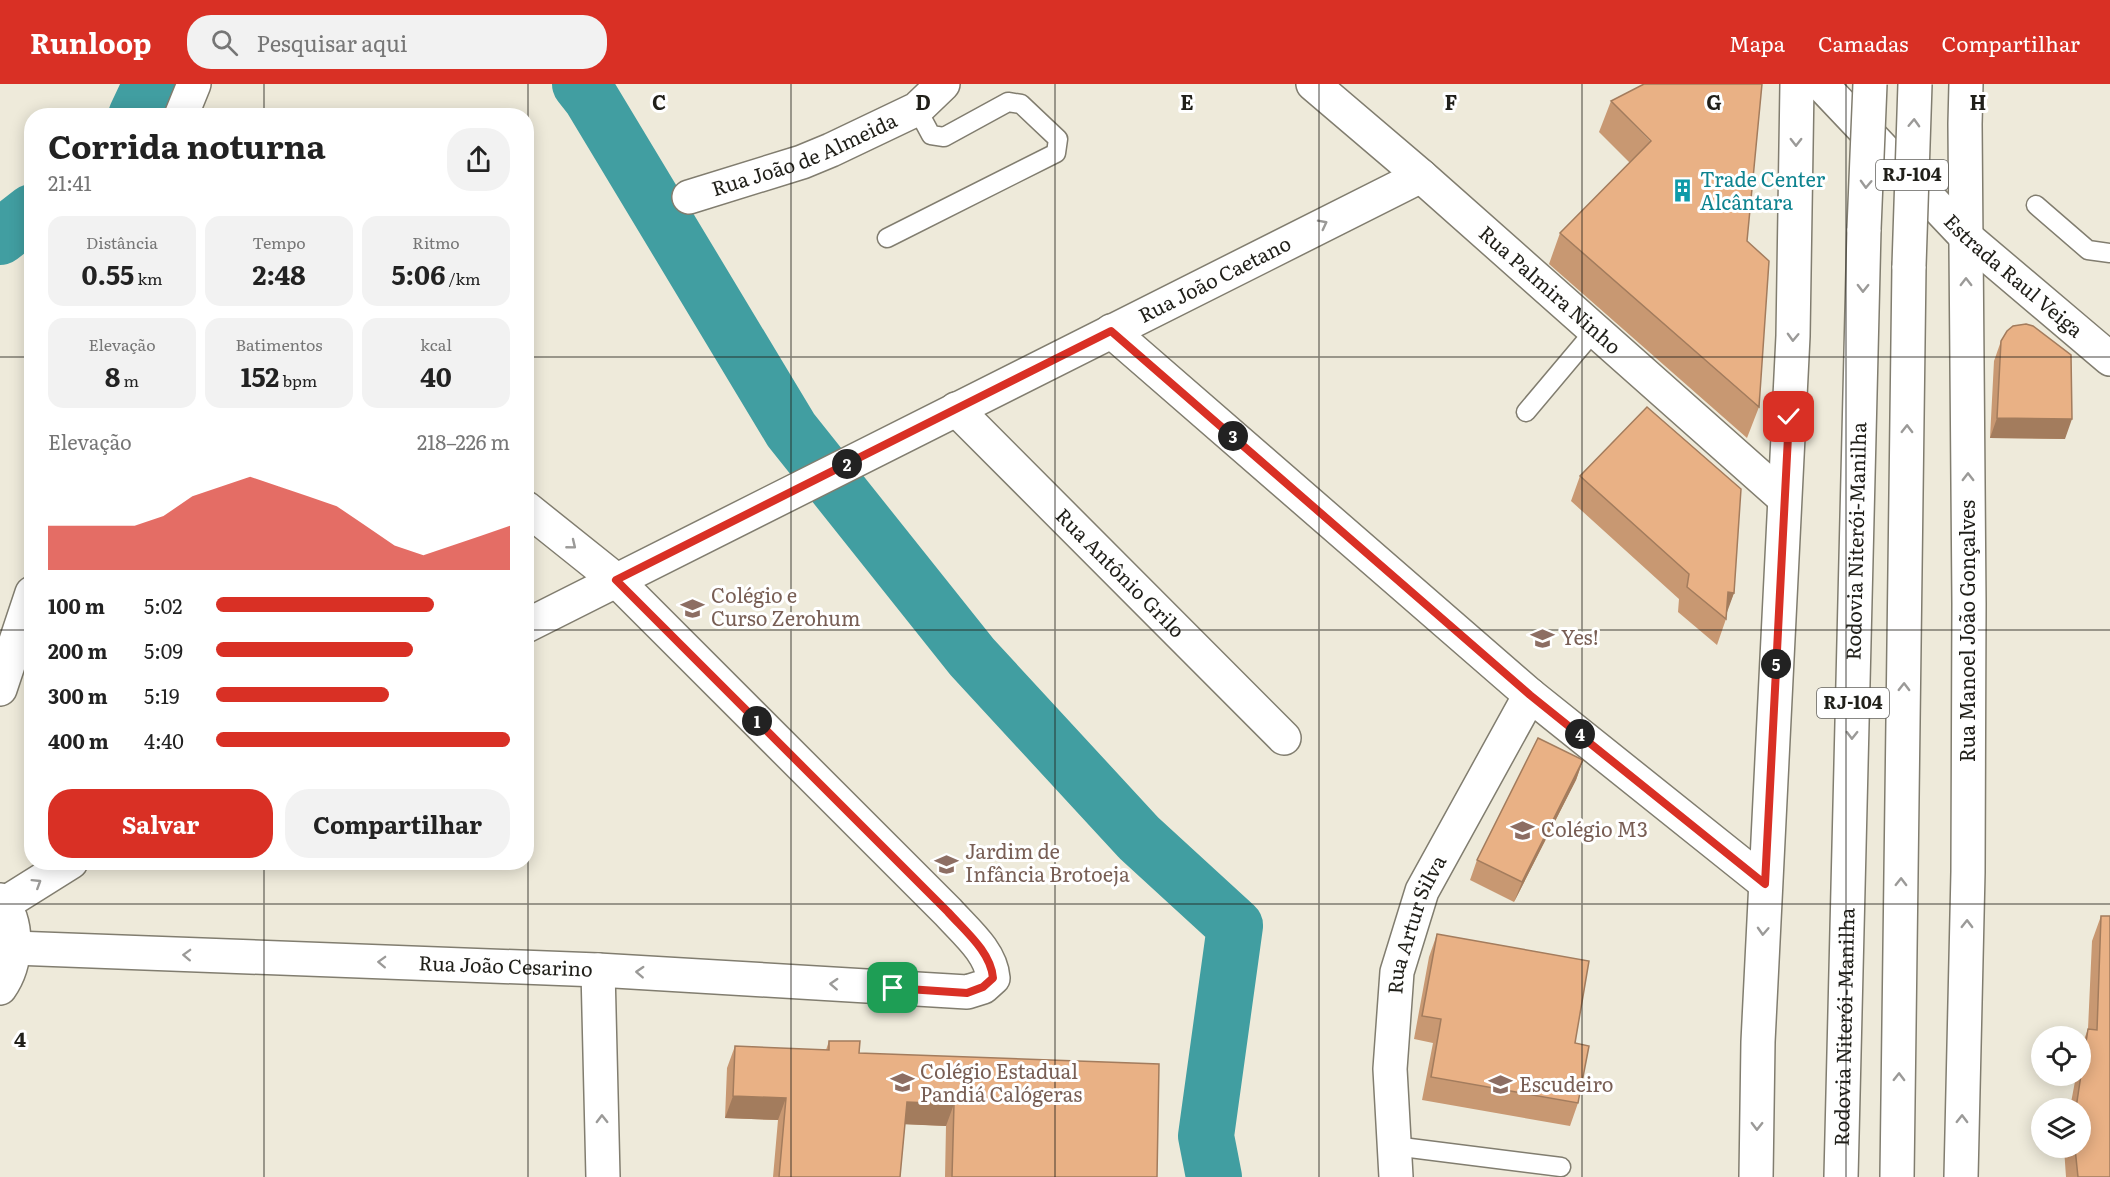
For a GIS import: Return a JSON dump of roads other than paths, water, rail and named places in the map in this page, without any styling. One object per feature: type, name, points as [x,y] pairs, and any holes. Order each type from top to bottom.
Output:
[{"type":"main road","points":[[184,108],[194,84]]},
{"type":"main road","name":"Rua João de Almeida","points":[[689,197],[802,162],[917,109],[943,84]]},
{"type":"main road","name":"Rua Palmira Ninho","points":[[1313,84],[1421,176],[1784,498]]},
{"type":"main road","points":[[1756,1177],[1758,1042],[1793,336],[1797,84]]},
{"type":"main road","name":"Estrada Raul Veiga","points":[[1821,84],[1966,237],[2110,359]]},
{"type":"main road","name":"Rodovia Niterói-Manilha","points":[[1841,1177],[1864,229],[1870,84]]},
{"type":"main road","name":"RJ-104","points":[[1898,1177],[1910,266],[1915,84]]},
{"type":"main road","name":"Rua Manoel João Gonçalves","points":[[1961,1177],[1968,872],[1966,84]]},
{"type":"main road","name":"Rua João Caetano","points":[[534,622],[1421,176]]},
{"type":"main road","points":[[1111,331],[1530,695],[1765,884]]},
{"type":"main road","name":"Rua Antônio Grilo","points":[[956,409],[1284,738]]},
{"type":"main road","points":[[534,514],[616,580]]},
{"type":"main road","name":"Rua João Cesarino","points":[[14,948],[598,970],[967,993],[983,987],[993,978],[992,966],[984,952],[948,912],[616,580]]},
{"type":"main road","points":[[0,689],[24,617]]},
{"type":"main road","name":"Rua Artur Silva","points":[[1395,1161],[1390,1069],[1397,972],[1422,891],[1530,695]]},
{"type":"main road","points":[[0,988],[7,977],[14,948],[10,921],[2,902],[57,870]]},
{"type":"main road","points":[[598,970],[603,1177]]},
{"type":"lane","points":[[887,238],[1056,153],[1058,139],[1021,104],[1008,102],[944,137],[931,135],[917,109]]},
{"type":"lane","points":[[2037,205],[2088,250],[2110,253]]},
{"type":"lane","points":[[1526,412],[1595,330]]},
{"type":"lane","points":[[1395,1161],[1561,1167]]},
{"type":"waterway","points":[[140,108],[151,84]]},
{"type":"waterway","points":[[580,84],[591,98],[791,430],[972,657],[1139,838],[1235,926],[1206,1136],[1214,1177]]},
{"type":"waterway","points":[[0,237],[24,218]]},
{"type":"place","name":"Trade Center Alcântara","points":[[1682,191]]},
{"type":"place","name":"Colégio e Curso Zerohum","points":[[693,608]]},
{"type":"place","name":"Yes!","points":[[1543,638]]},
{"type":"place","name":"Colégio M3","points":[[1523,830]]},
{"type":"place","name":"Jardim de Infância Brotoeja","points":[[947,864]]},
{"type":"place","name":"Colégio Estadual Pandiá Calógeras","points":[[902,1083]]},
{"type":"place","name":"Escudeiro","points":[[1501,1085]]}]
